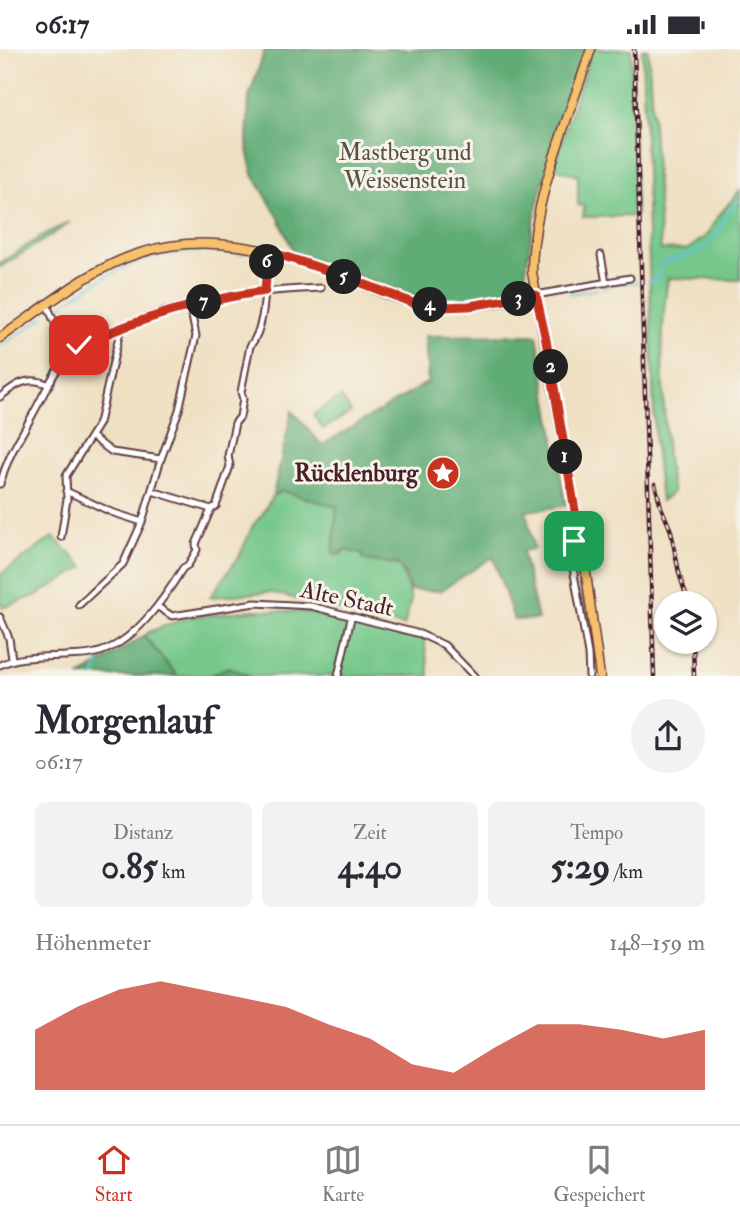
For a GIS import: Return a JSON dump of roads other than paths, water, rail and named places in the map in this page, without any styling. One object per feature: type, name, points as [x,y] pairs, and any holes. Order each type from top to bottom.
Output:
[{"type":"main road","points":[[591,49],[537,217],[532,251],[536,295],[580,540],[600,676]]},
{"type":"main road","points":[[0,338],[93,274],[142,252],[176,244],[233,245],[268,251],[413,303],[442,307],[469,306],[536,295]]},
{"type":"street","points":[[0,665],[12,659],[96,653],[121,640],[158,607],[197,549],[196,544],[211,509],[216,506],[230,466],[228,456],[235,423],[240,417],[243,399],[241,392],[250,346],[255,341],[262,314],[268,251]]},
{"type":"street","points":[[601,255],[606,283]]},
{"type":"street","points":[[536,295],[630,278]]},
{"type":"street","points":[[0,484],[12,448],[68,353],[79,345],[164,311],[265,291],[321,288]]},
{"type":"street","points":[[47,306],[68,353]]},
{"type":"street","points":[[79,605],[123,564],[142,522],[179,410],[196,336],[190,306]]},
{"type":"street","points":[[61,537],[66,476],[99,423],[121,327]]},
{"type":"street","points":[[0,397],[19,382],[26,380],[49,385]]},
{"type":"street","points":[[92,437],[112,452],[161,459]]},
{"type":"street","points":[[66,491],[111,512],[142,522]]},
{"type":"street","points":[[152,491],[211,509]]},
{"type":"street","points":[[580,540],[572,543],[570,551],[588,655],[589,676]]},
{"type":"street","name":"Alte Stadt","points":[[158,607],[172,616],[255,603],[311,606],[431,638],[444,645],[474,676]]},
{"type":"street","points":[[0,617],[9,638],[12,659]]},
{"type":"street","points":[[338,676],[351,618]]},
{"type":"waterway","points":[[648,281],[655,281],[659,276],[659,264],[693,253],[710,242],[730,210],[740,201]]},
{"type":"waterway","points":[[55,310],[100,280],[144,260],[190,251],[245,254]]},
{"type":"waterway","points":[[618,284],[638,282]]},
{"type":"waterway","points":[[603,288],[612,286]]},
{"type":"waterway","points":[[570,294],[598,289]]},
{"type":"waterway","points":[[0,347],[44,317]]},
{"type":"waterway","points":[[95,676],[100,657]]},
{"type":"railway","points":[[634,49],[654,676]]},
{"type":"railway","points":[[655,484],[671,531],[685,591]]},
{"type":"railway","points":[[693,654],[694,676]]},
{"type":"place","name":"Rücklenburg","points":[[443,473]]},
{"type":"park label","name":"Mastberg und Weissenstein","points":[[405,166]]}]
